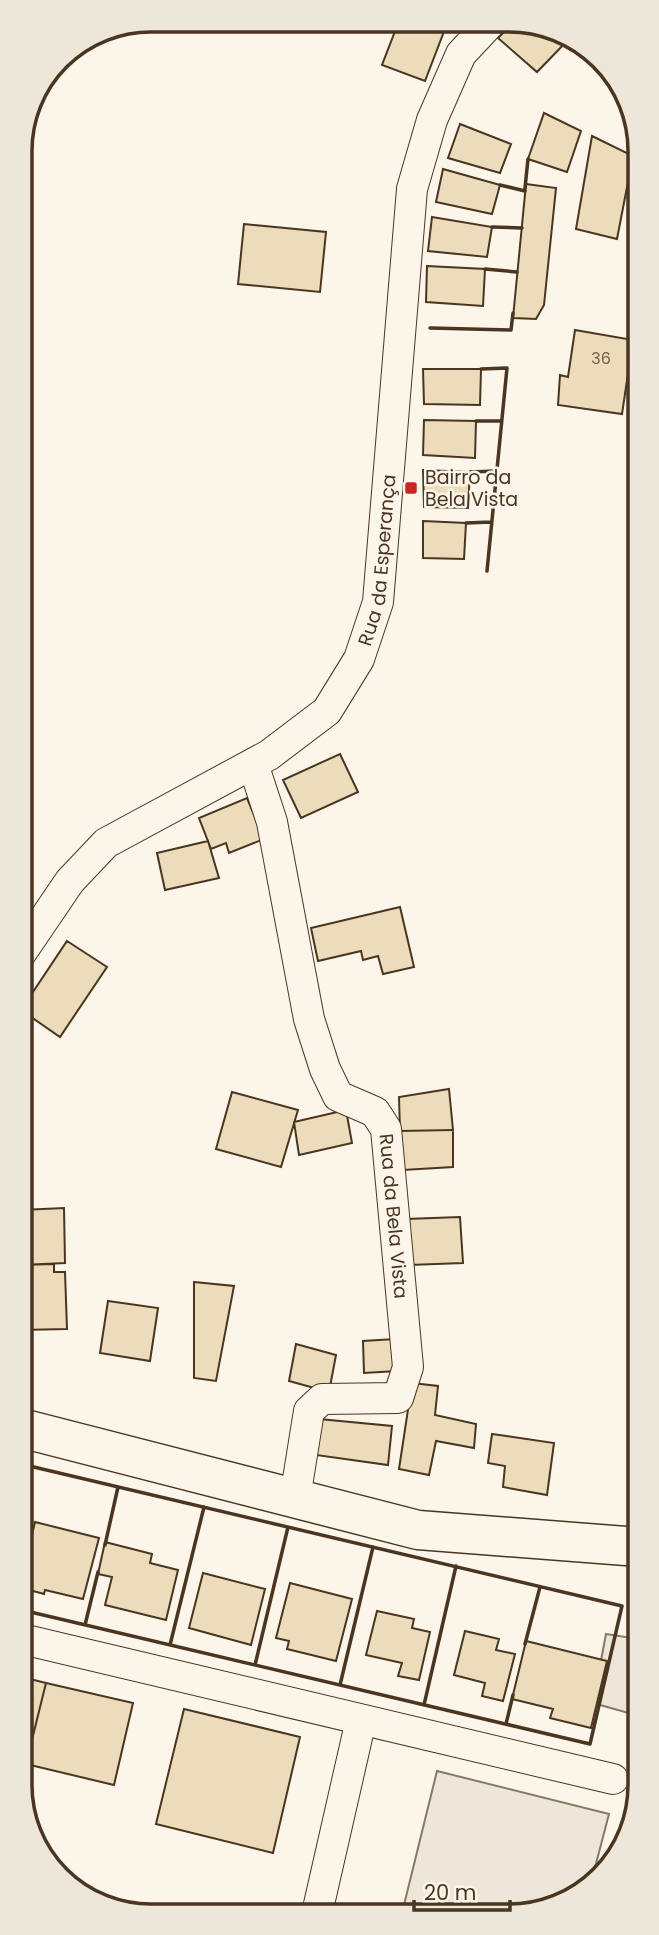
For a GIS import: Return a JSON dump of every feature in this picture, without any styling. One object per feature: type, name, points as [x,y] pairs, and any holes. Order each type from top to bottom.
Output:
[{"type":"main road","points":[[32,1431],[418,1530],[627,1546]]},
{"type":"street","name":"Rua da Esperança","points":[[32,937],[70,881],[106,843],[269,755],[327,711],[359,659],[379,603],[412,189],[432,120],[461,54],[482,32]]},
{"type":"street","name":"Rua da Bela Vista","points":[[253,764],[272,822],[309,1018],[325,1069],[338,1096],[375,1112],[386,1129],[408,1367],[398,1398],[322,1399],[309,1411],[295,1498]]},
{"type":"street","points":[[32,1641],[613,1780]]},
{"type":"street","points":[[319,1904],[361,1720]]},
{"type":"shaded area","points":[[606,1634],[627,1637],[627,1713],[593,1703]]},
{"type":"shaded area","points":[[437,1771],[609,1814],[596,1865],[568,1888],[532,1901],[508,1904],[404,1904]]},
{"type":"building","points":[[395,32],[444,32],[425,81],[382,65]]},
{"type":"building","points":[[504,32],[532,34],[563,45],[537,72],[498,38]]},
{"type":"building","points":[[544,113],[581,131],[567,172],[528,159]]},
{"type":"building","points":[[460,124],[511,144],[500,173],[448,158]]},
{"type":"building","points":[[592,136],[628,154],[628,182],[617,239],[576,229]]},
{"type":"building","points":[[443,169],[500,185],[492,214],[436,202]]},
{"type":"building","points":[[526,184],[556,188],[544,305],[536,319],[513,318]]},
{"type":"building","points":[[432,217],[492,227],[487,257],[428,251]]},
{"type":"building","points":[[244,224],[326,232],[320,292],[238,284]]},
{"type":"building","points":[[427,266],[485,269],[483,306],[426,302]]},
{"type":"building","points":[[575,330],[628,339],[628,375],[622,414],[558,405],[560,375],[568,377]]},
{"type":"building","points":[[423,369],[481,369],[480,405],[424,404]]},
{"type":"building","points":[[424,420],[476,421],[475,458],[423,455]]},
{"type":"building","points":[[423,470],[470,472],[468,508],[424,507]]},
{"type":"building","points":[[423,521],[466,523],[464,559],[423,558]]},
{"type":"building","points":[[340,754],[358,792],[301,818],[283,780]]},
{"type":"building","points":[[247,798],[264,839],[229,853],[226,843],[211,849],[199,818]]},
{"type":"building","points":[[208,841],[219,878],[165,890],[157,853]]},
{"type":"building","points":[[400,907],[414,967],[383,974],[378,956],[363,960],[361,951],[318,961],[311,928]]},
{"type":"building","points":[[67,941],[107,967],[60,1037],[32,1018],[32,994]]},
{"type":"building","points":[[449,1089],[453,1130],[400,1131],[399,1097]]},
{"type":"building","points":[[232,1092],[298,1110],[281,1167],[216,1149]]},
{"type":"building","points":[[346,1110],[352,1143],[299,1155],[294,1122]]},
{"type":"building","points":[[453,1130],[453,1167],[403,1170],[400,1131]]},
{"type":"building","points":[[64,1208],[65,1263],[32,1264],[32,1209]]},
{"type":"building","points":[[460,1217],[463,1263],[409,1265],[406,1219]]},
{"type":"building","points":[[54,1264],[54,1272],[65,1272],[67,1329],[32,1330],[32,1265]]},
{"type":"building","points":[[194,1282],[234,1286],[216,1381],[194,1378]]},
{"type":"building","points":[[108,1301],[158,1308],[150,1361],[100,1353]]},
{"type":"building","points":[[395,1339],[397,1371],[364,1373],[363,1341]]},
{"type":"building","points":[[296,1344],[336,1355],[329,1392],[289,1381]]},
{"type":"building","points":[[412,1383],[438,1386],[435,1415],[476,1424],[474,1448],[436,1441],[429,1475],[399,1469]]},
{"type":"building","points":[[319,1419],[392,1426],[388,1465],[316,1455]]},
{"type":"building","points":[[492,1434],[554,1443],[547,1495],[503,1487],[505,1466],[488,1463]]},
{"type":"building","points":[[35,1522],[99,1538],[83,1599],[45,1590],[44,1594],[32,1591],[32,1535]]},
{"type":"building","points":[[105,1542],[152,1554],[150,1563],[178,1570],[166,1620],[105,1605],[112,1577],[98,1574]]},
{"type":"building","points":[[203,1573],[265,1589],[251,1645],[189,1628]]},
{"type":"building","points":[[290,1583],[352,1599],[336,1661],[287,1649],[289,1641],[276,1638]]},
{"type":"building","points":[[377,1611],[414,1619],[412,1628],[430,1632],[419,1680],[398,1676],[402,1663],[366,1655]]},
{"type":"building","points":[[465,1631],[499,1639],[496,1650],[515,1654],[503,1701],[482,1696],[485,1683],[454,1675]]},
{"type":"building","points":[[526,1641],[607,1661],[591,1728],[550,1718],[553,1709],[512,1699]]},
{"type":"building","points":[[32,1680],[46,1683],[32,1740]]},
{"type":"building","points":[[46,1683],[133,1703],[114,1785],[32,1765],[32,1740]]},
{"type":"building","points":[[184,1709],[300,1737],[273,1853],[156,1824]]},
{"type":"wall","points":[[525,188],[528,159]]},
{"type":"wall","points":[[500,185],[525,191]]},
{"type":"wall","points":[[492,227],[522,228]]},
{"type":"wall","points":[[485,269],[517,272]]},
{"type":"wall","points":[[430,328],[511,330],[513,313]]},
{"type":"wall","points":[[481,369],[507,368],[487,571]]},
{"type":"wall","points":[[476,421],[501,421]]},
{"type":"wall","points":[[470,472],[495,471]]},
{"type":"wall","points":[[466,523],[491,522]]},
{"type":"wall","points":[[32,1467],[622,1606],[590,1744],[32,1612]]},
{"type":"wall","points":[[105,1545],[118,1487]]},
{"type":"wall","points":[[170,1645],[204,1507]]},
{"type":"wall","points":[[255,1665],[288,1527]]},
{"type":"wall","points":[[340,1685],[373,1547]]},
{"type":"wall","points":[[424,1705],[456,1566]]},
{"type":"wall","points":[[85,1625],[98,1572]]},
{"type":"wall","points":[[525,1644],[540,1587]]},
{"type":"wall","points":[[506,1724],[513,1695]]},
{"type":"place","name":"Bairro da Bela Vista","points":[[411,488]]}]
